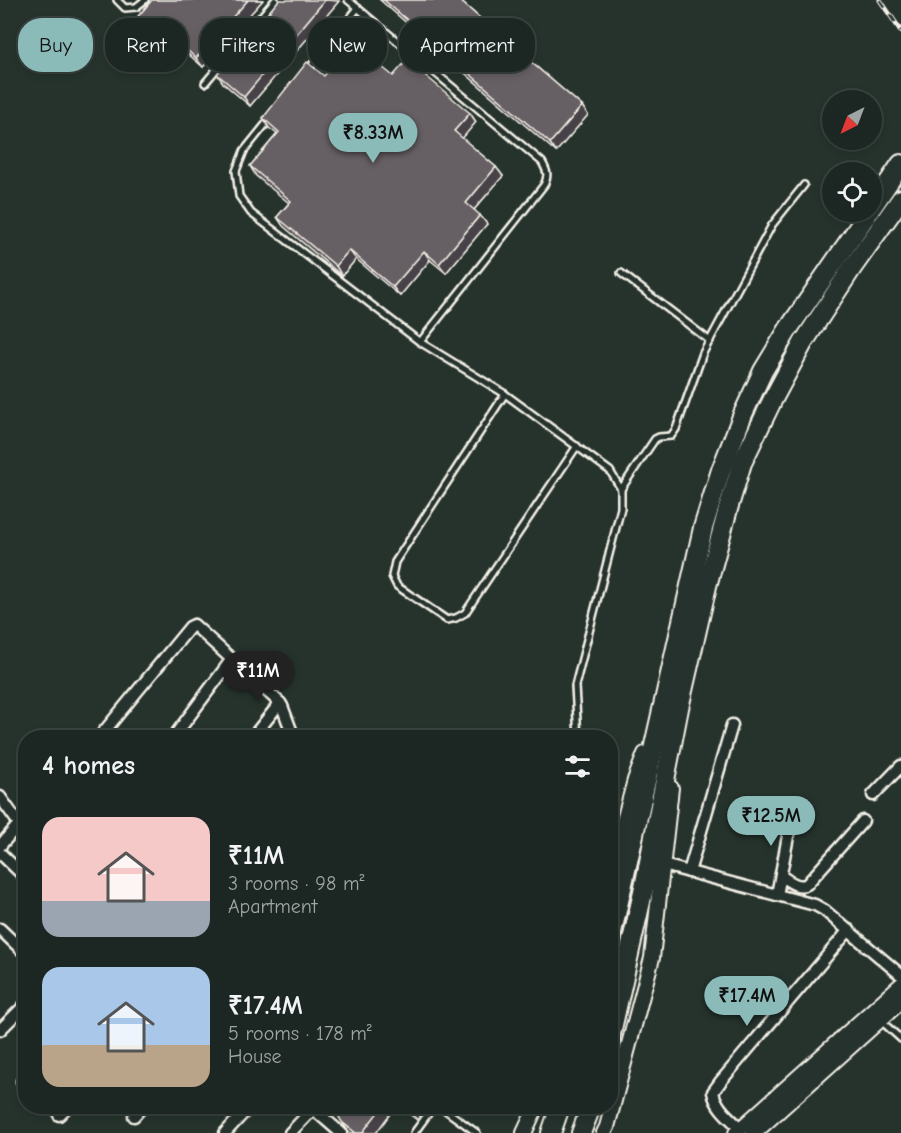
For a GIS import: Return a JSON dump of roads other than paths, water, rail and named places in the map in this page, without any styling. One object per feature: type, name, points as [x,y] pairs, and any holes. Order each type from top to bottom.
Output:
[{"type":"highway","points":[[882,192],[901,164]]},
{"type":"highway","points":[[618,910],[671,708],[742,463],[754,435],[803,343],[901,199]]},
{"type":"highway","points":[[618,1003],[644,888],[671,708],[703,528],[721,470],[763,371],[789,328],[861,222]]},
{"type":"highway","points":[[550,1133],[557,1114]]},
{"type":"highway","points":[[581,1133],[588,1114]]},
{"type":"street","points":[[105,730],[192,625],[280,703],[291,730]]},
{"type":"street","points":[[179,730],[232,659]]},
{"type":"street","points":[[258,730],[280,703]]},
{"type":"street","points":[[618,1086],[652,958],[663,865],[671,708]]},
{"type":"street","points":[[618,843],[635,780],[671,708]]},
{"type":"street","points":[[689,872],[732,724]]},
{"type":"street","points":[[873,795],[901,766]]},
{"type":"street","points":[[0,797],[18,822]]},
{"type":"street","points":[[777,895],[794,804]]},
{"type":"street","points":[[780,876],[804,886],[863,821]]},
{"type":"street","points":[[0,846],[18,830]]},
{"type":"street","points":[[0,854],[18,871]]},
{"type":"street","points":[[663,865],[814,905],[849,930],[901,975]]},
{"type":"street","points":[[849,930],[713,1092],[719,1107],[752,1129],[876,1016],[901,985]]},
{"type":"street","points":[[2,937],[18,948]]},
{"type":"street","points":[[876,1016],[901,1001]]},
{"type":"street","points":[[0,1030],[18,1012]]},
{"type":"street","points":[[225,1133],[243,1114]]},
{"type":"street","points":[[290,1133],[307,1114]]},
{"type":"street","points":[[319,1114],[341,1133]]},
{"type":"street","points":[[524,1133],[533,1114]]},
{"type":"street","points":[[604,1133],[610,1114]]},
{"type":"lane","points":[[117,0],[125,8],[136,7],[145,0]]},
{"type":"lane","points":[[204,82],[275,0]]},
{"type":"lane","points":[[348,0],[542,162],[547,170],[548,177],[544,185],[420,342]]},
{"type":"lane","points":[[301,80],[358,8]]},
{"type":"lane","points":[[272,116],[244,152],[236,171],[239,196],[251,213],[420,342],[505,394],[577,446],[610,471],[621,489],[621,508],[575,686],[578,730]]},
{"type":"lane","points":[[621,489],[655,439],[670,436],[676,429],[699,361],[772,225],[804,185]]},
{"type":"lane","points":[[621,273],[710,341]]},
{"type":"lane","points":[[505,394],[395,562],[392,576],[397,586],[447,620],[465,613],[577,446]]},
{"type":"lane","points":[[876,1016],[901,1039]]},
{"type":"lane","points":[[414,1133],[428,1114]]},
{"type":"lane","points":[[451,1114],[477,1133]]},
{"type":"railway","points":[[880,0],[901,31]]}]
